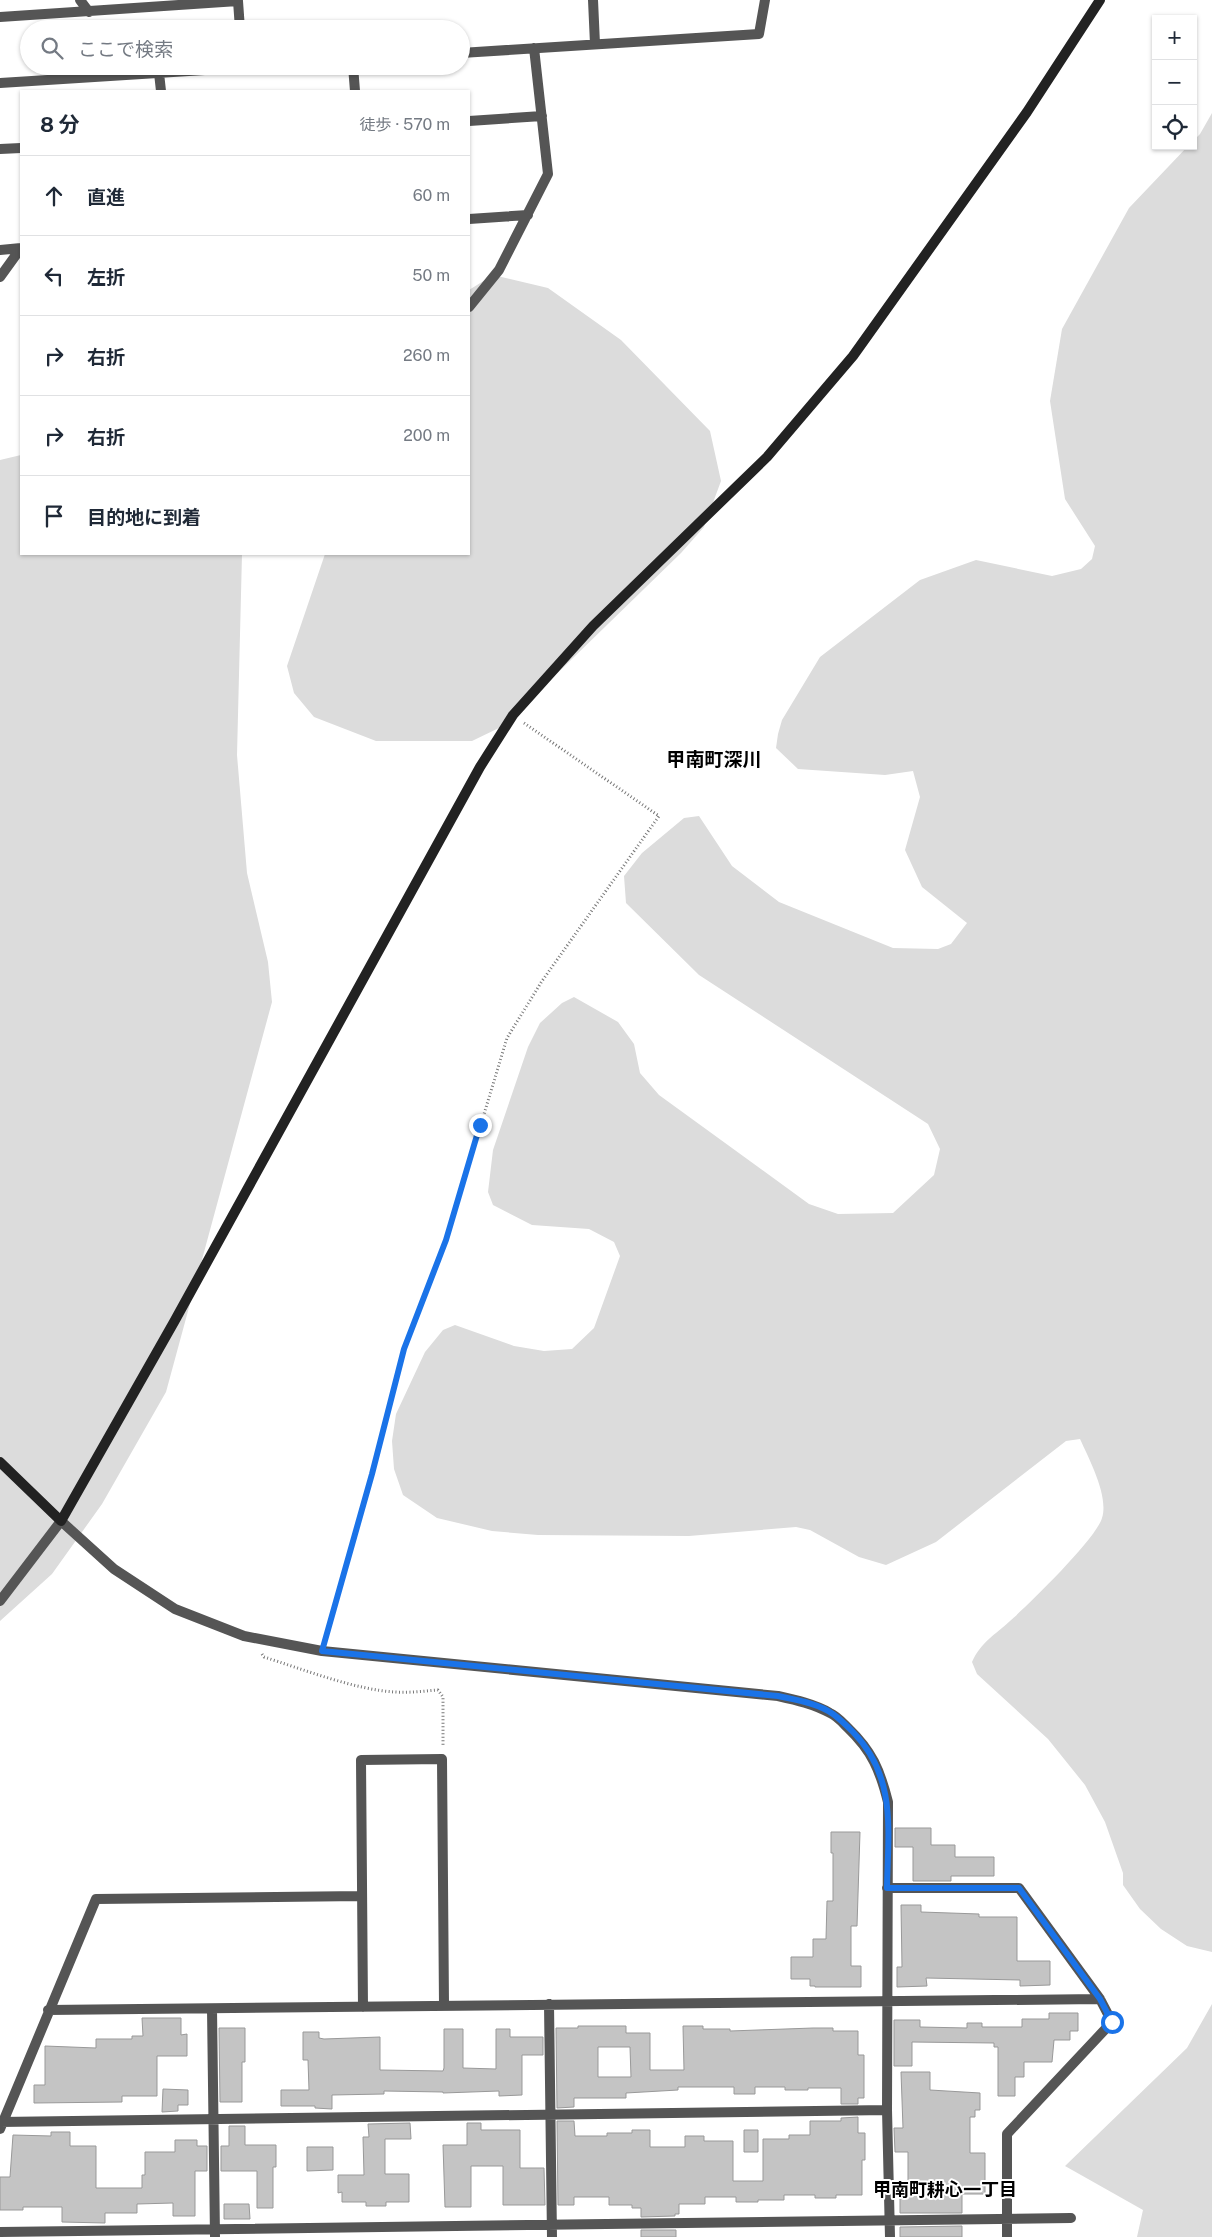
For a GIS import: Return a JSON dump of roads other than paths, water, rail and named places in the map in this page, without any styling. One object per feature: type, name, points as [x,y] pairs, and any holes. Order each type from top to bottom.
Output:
[{"type":"street","points":[[80,0],[90,12]]},
{"type":"street","points":[[593,0],[594,44]]},
{"type":"street","points":[[470,52],[759,34],[765,0]]},
{"type":"street","points":[[0,1601],[61,1522],[179,1314],[480,767],[513,715],[593,626],[767,457],[853,356],[1027,112],[1100,0]]},
{"type":"street","points":[[0,17],[238,1],[239,20]]},
{"type":"street","points":[[470,306],[499,270],[548,174],[534,48]]},
{"type":"street","points":[[0,83],[127,75]]},
{"type":"street","points":[[159,75],[161,90]]},
{"type":"street","points":[[354,75],[355,90]]},
{"type":"street","points":[[470,121],[542,116]]},
{"type":"street","points":[[0,149],[20,148]]},
{"type":"street","points":[[470,219],[528,215]]},
{"type":"street","points":[[0,250],[20,248]]},
{"type":"street","points":[[0,277],[20,249]]},
{"type":"street","points":[[0,1462],[61,1522],[114,1569],[176,1609],[250,1637],[322,1651],[778,1696],[817,1706],[833,1714],[863,1743],[874,1758],[883,1780],[888,1802],[887,2110],[890,2237]]},
{"type":"street","points":[[363,2007],[361,1760],[442,1759],[444,2005]]},
{"type":"street","points":[[887,1888],[1019,1888],[1100,1999],[1112,2022],[1007,2134],[1007,2237]]},
{"type":"street","points":[[362,1896],[96,1899],[1,2124],[213,2119],[887,2110]]},
{"type":"street","points":[[48,2010],[1100,1999]]},
{"type":"street","points":[[549,2004],[552,2237]]},
{"type":"street","points":[[212,2009],[215,2234]]},
{"type":"street","points":[[0,2232],[215,2234],[552,2224],[1071,2218]]},
{"type":"district","name":"甲南町深川","points":[[714,759]]},
{"type":"district","name":"甲南町耕心一丁目","points":[[945,2190]]}]
